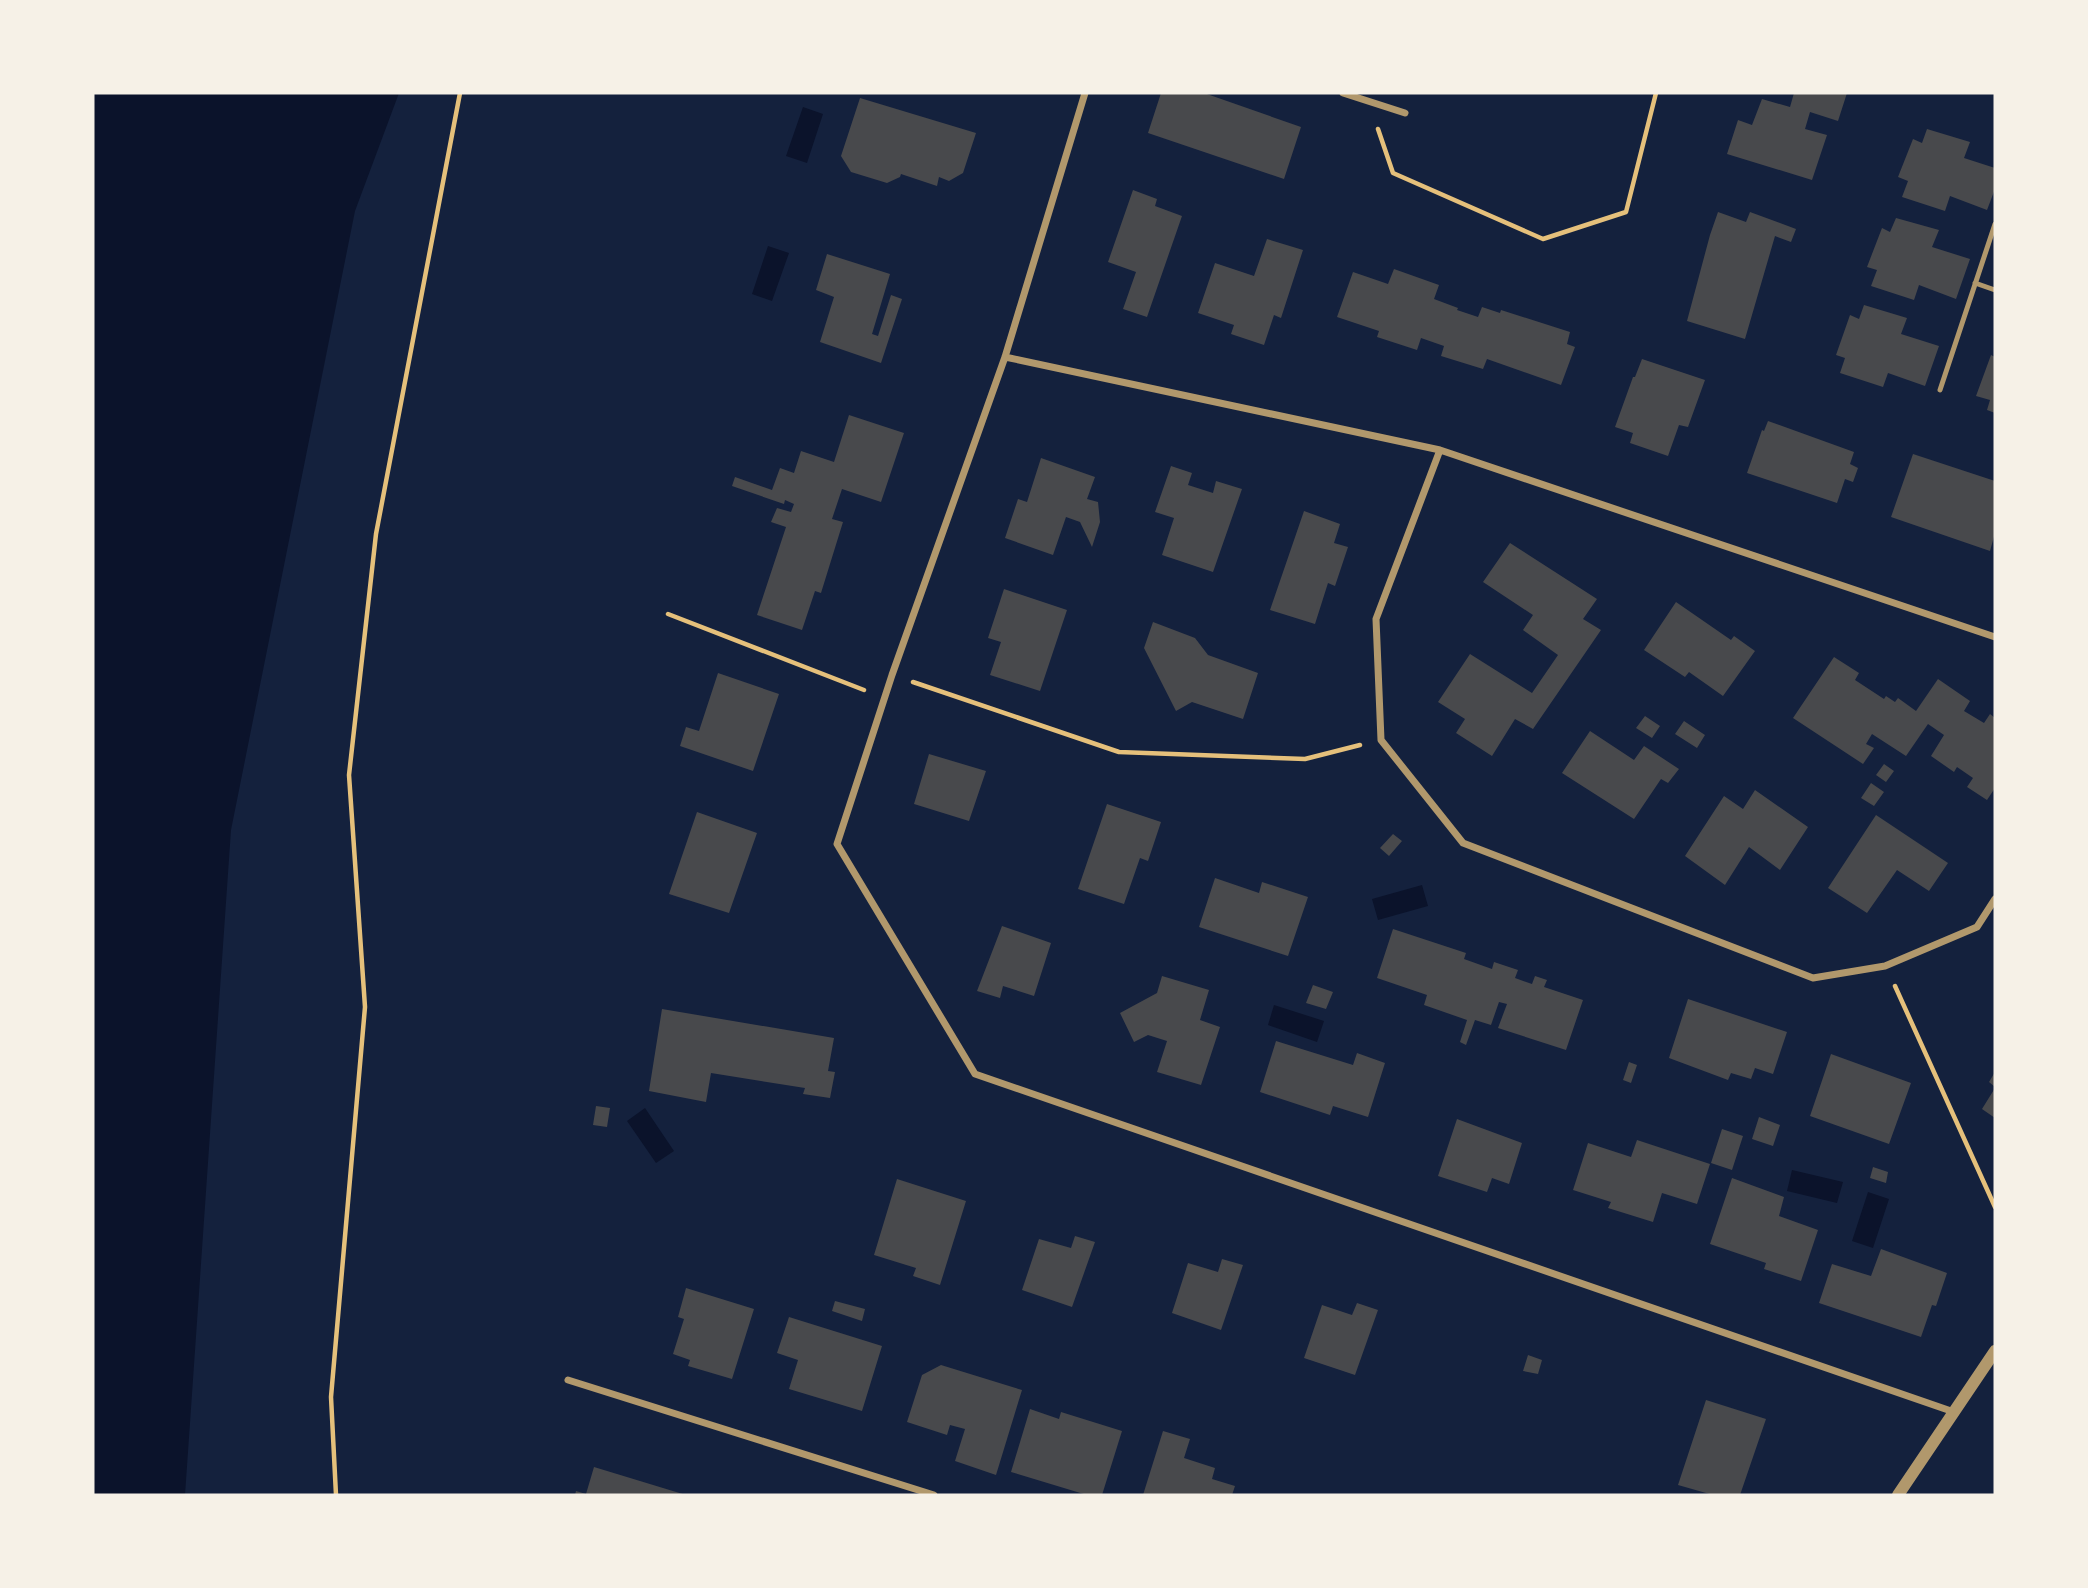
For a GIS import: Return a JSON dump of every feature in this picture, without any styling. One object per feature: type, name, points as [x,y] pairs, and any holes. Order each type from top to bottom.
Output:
[{"type":"street","points":[[1085,93],[1005,356],[884,698],[837,844],[975,1074],[1955,1412]]},
{"type":"street","points":[[1343,93],[1405,113]]},
{"type":"street","points":[[1005,356],[1440,450],[1995,637]]},
{"type":"street","points":[[1440,450],[1376,619],[1381,740],[1463,843],[1813,978],[1885,966],[1977,927],[1995,899]]},
{"type":"street","points":[[1898,1495],[1995,1351]]},
{"type":"street","points":[[568,1380],[934,1495]]},
{"type":"lane","points":[[1940,390],[1995,224]]},
{"type":"lane","points":[[1975,283],[1995,290]]},
{"type":"path","points":[[336,1495],[331,1397],[365,1007],[349,775],[376,534],[460,93]]},
{"type":"path","points":[[1369,102],[1393,173],[1543,239],[1626,212],[1656,93]]},
{"type":"path","points":[[668,614],[884,698]]},
{"type":"path","points":[[892,675],[1119,752],[1305,759],[1381,740]]},
{"type":"path","points":[[1885,966],[1995,1207]]},
{"type":"water","points":[[93,93],[399,93],[355,211],[231,830],[185,1495],[93,1495]]},
{"type":"water","points":[[803,107],[823,114],[807,163],[786,156]]},
{"type":"water","points":[[768,246],[789,253],[772,301],[752,294]]},
{"type":"water","points":[[1422,885],[1428,906],[1378,920],[1372,899]]},
{"type":"water","points":[[1274,1005],[1324,1021],[1317,1042],[1268,1025]]},
{"type":"water","points":[[645,1108],[674,1151],[656,1163],[627,1121]]},
{"type":"water","points":[[1792,1170],[1843,1182],[1837,1203],[1787,1191]]},
{"type":"water","points":[[1868,1192],[1889,1199],[1873,1248],[1852,1241]]},
{"type":"building","points":[[1161,93],[1204,93],[1301,127],[1284,179],[1148,133]]},
{"type":"building","points":[[1794,93],[1847,93],[1838,121],[1810,112],[1805,129],[1827,135],[1812,180],[1727,154],[1738,120],[1752,125],[1762,99],[1790,107]]},
{"type":"building","points":[[860,98],[976,133],[963,173],[949,181],[939,177],[937,186],[901,174],[887,183],[851,172],[841,156]]},
{"type":"building","points":[[1927,129],[1970,142],[1964,158],[1995,168],[1995,189],[1987,210],[1950,196],[1945,211],[1902,197],[1908,181],[1898,177],[1913,139],[1922,143]]},
{"type":"building","points":[[1133,190],[1157,199],[1155,206],[1182,216],[1147,317],[1123,309],[1136,272],[1108,262]]},
{"type":"building","points":[[1718,212],[1746,222],[1750,212],[1796,229],[1791,242],[1775,236],[1745,339],[1687,321]]},
{"type":"building","points":[[1896,218],[1939,230],[1932,247],[1970,259],[1956,299],[1919,285],[1914,300],[1871,286],[1877,270],[1867,267],[1882,228],[1890,232]]},
{"type":"building","points":[[1267,239],[1303,250],[1281,318],[1274,315],[1264,345],[1231,334],[1234,325],[1198,313],[1215,263],[1254,276]]},
{"type":"building","points":[[827,254],[890,274],[872,334],[878,336],[891,295],[902,299],[881,363],[820,342],[834,297],[816,290]]},
{"type":"building","points":[[1394,269],[1439,285],[1434,299],[1458,308],[1457,310],[1478,317],[1482,307],[1500,313],[1501,310],[1570,332],[1567,344],[1575,347],[1561,385],[1487,359],[1483,369],[1441,356],[1444,346],[1421,338],[1417,350],[1377,337],[1379,331],[1337,317],[1353,272],[1388,284]]},
{"type":"building","points":[[1864,305],[1907,318],[1901,334],[1939,346],[1925,386],[1888,373],[1883,387],[1840,373],[1845,358],[1836,355],[1850,315],[1859,319]]},
{"type":"building","points":[[1991,355],[1995,357],[1995,413],[1987,410],[1990,400],[1976,396]]},
{"type":"building","points":[[1642,359],[1705,380],[1688,427],[1679,425],[1668,456],[1630,443],[1633,433],[1615,427]]},
{"type":"building","points":[[849,415],[904,433],[881,502],[842,489],[832,519],[843,522],[821,593],[815,591],[802,630],[757,615],[786,527],[771,522],[777,508],[791,512],[794,504],[785,500],[784,504],[732,486],[735,477],[772,490],[780,468],[794,473],[801,451],[834,462]]},
{"type":"building","points":[[1768,421],[1854,452],[1850,464],[1858,468],[1853,482],[1845,479],[1837,503],[1747,473],[1762,430],[1764,431]]},
{"type":"building","points":[[1913,454],[1995,481],[1995,533],[1990,551],[1891,517]]},
{"type":"building","points":[[1041,458],[1095,477],[1087,499],[1098,502],[1100,522],[1092,547],[1080,522],[1066,517],[1053,555],[1005,538],[1018,499],[1027,502]]},
{"type":"building","points":[[1171,466],[1192,473],[1188,485],[1213,493],[1216,481],[1242,489],[1213,572],[1162,555],[1174,518],[1155,512]]},
{"type":"building","points":[[1304,511],[1340,524],[1334,543],[1348,547],[1335,586],[1328,583],[1315,624],[1270,610]]},
{"type":"building","points":[[1510,543],[1597,599],[1583,619],[1601,630],[1533,729],[1515,719],[1492,756],[1456,733],[1465,719],[1438,702],[1470,654],[1532,693],[1558,655],[1523,630],[1533,615],[1483,582]]},
{"type":"building","points":[[1004,589],[1067,610],[1040,691],[990,675],[1001,642],[988,638]]},
{"type":"building","points":[[1676,602],[1731,640],[1734,636],[1755,651],[1723,696],[1689,672],[1685,677],[1644,650]]},
{"type":"building","points":[[1153,622],[1195,638],[1208,655],[1258,673],[1243,719],[1192,702],[1176,711],[1144,648]]},
{"type":"building","points":[[1834,657],[1859,673],[1855,680],[1884,699],[1886,696],[1895,702],[1898,698],[1916,711],[1938,679],[1970,701],[1964,711],[1984,723],[1990,714],[1995,718],[1995,788],[1987,800],[1967,787],[1973,778],[1957,767],[1954,772],[1931,756],[1944,735],[1928,724],[1906,756],[1872,734],[1866,744],[1874,748],[1863,764],[1793,718]]},
{"type":"building","points":[[718,673],[779,694],[753,771],[680,746],[686,727],[699,731]]},
{"type":"building","points":[[1645,716],[1660,726],[1652,738],[1636,728]]},
{"type":"building","points":[[1684,721],[1705,735],[1697,748],[1675,734]]},
{"type":"building","points":[[1590,731],[1634,760],[1644,746],[1679,769],[1668,783],[1661,779],[1634,819],[1562,773]]},
{"type":"building","points":[[929,754],[986,771],[969,821],[914,804]]},
{"type":"building","points":[[1884,764],[1894,771],[1886,782],[1876,775]]},
{"type":"building","points":[[1871,783],[1884,792],[1874,806],[1861,798]]},
{"type":"building","points":[[1755,790],[1808,827],[1780,870],[1749,847],[1725,885],[1685,856],[1724,796],[1743,809]]},
{"type":"building","points":[[1107,804],[1161,822],[1148,861],[1140,858],[1124,904],[1078,889]]},
{"type":"building","points":[[697,812],[757,833],[729,913],[669,894]]},
{"type":"building","points":[[1876,815],[1948,863],[1929,891],[1897,870],[1867,913],[1828,888]]},
{"type":"building","points":[[1393,834],[1402,841],[1389,856],[1380,848]]},
{"type":"building","points":[[1215,878],[1259,893],[1262,882],[1308,897],[1288,956],[1199,927]]},
{"type":"building","points":[[1002,926],[1051,943],[1034,996],[1003,986],[1000,998],[977,991]]},
{"type":"building","points":[[1393,929],[1466,953],[1464,959],[1492,969],[1494,962],[1518,970],[1515,978],[1532,984],[1535,976],[1547,980],[1544,987],[1583,1000],[1566,1050],[1498,1028],[1507,1004],[1499,1002],[1491,1025],[1475,1020],[1466,1045],[1460,1042],[1467,1020],[1424,1005],[1427,995],[1377,978]]},
{"type":"building","points":[[1162,976],[1209,990],[1200,1020],[1220,1027],[1201,1085],[1157,1072],[1167,1041],[1148,1035],[1134,1042],[1120,1013],[1157,993]]},
{"type":"building","points":[[1313,985],[1333,992],[1326,1009],[1306,1003]]},
{"type":"building","points":[[1688,999],[1787,1032],[1773,1074],[1755,1068],[1751,1079],[1731,1073],[1728,1080],[1669,1058]]},
{"type":"building","points":[[662,1009],[834,1038],[828,1071],[835,1072],[830,1098],[803,1094],[805,1088],[711,1073],[706,1102],[649,1091]]},
{"type":"building","points":[[1276,1041],[1353,1065],[1357,1053],[1385,1063],[1368,1117],[1333,1106],[1330,1115],[1260,1092]]},
{"type":"building","points":[[1831,1054],[1911,1083],[1889,1144],[1810,1116]]},
{"type":"building","points":[[1629,1062],[1637,1065],[1631,1083],[1623,1080]]},
{"type":"building","points":[[1995,1072],[1995,1087],[1989,1082]]},
{"type":"building","points":[[1995,1088],[1995,1118],[1982,1109]]},
{"type":"building","points":[[596,1106],[610,1108],[607,1127],[593,1125]]},
{"type":"building","points":[[1759,1117],[1780,1125],[1773,1146],[1752,1139]]},
{"type":"building","points":[[1457,1119],[1522,1143],[1509,1184],[1492,1178],[1487,1192],[1438,1176]]},
{"type":"building","points":[[1722,1129],[1743,1136],[1732,1170],[1711,1163]]},
{"type":"building","points":[[1637,1140],[1710,1164],[1697,1204],[1662,1193],[1653,1222],[1608,1208],[1611,1202],[1573,1190],[1588,1143],[1631,1157]]},
{"type":"building","points":[[1873,1167],[1888,1172],[1886,1183],[1870,1178]]},
{"type":"building","points":[[1732,1178],[1784,1197],[1779,1216],[1818,1230],[1801,1281],[1764,1269],[1766,1263],[1710,1244]]},
{"type":"building","points":[[897,1179],[966,1201],[940,1285],[913,1276],[916,1268],[874,1255]]},
{"type":"building","points":[[1075,1236],[1095,1242],[1072,1307],[1022,1290],[1039,1239],[1071,1248]]},
{"type":"building","points":[[1881,1249],[1947,1273],[1936,1306],[1932,1305],[1921,1337],[1819,1303],[1832,1264],[1871,1276]]},
{"type":"building","points":[[1222,1259],[1243,1265],[1221,1330],[1172,1313],[1188,1263],[1218,1272]]},
{"type":"building","points":[[686,1288],[754,1309],[732,1379],[688,1366],[690,1360],[673,1354],[684,1319],[678,1317]]},
{"type":"building","points":[[835,1301],[865,1309],[862,1321],[832,1311]]},
{"type":"building","points":[[1357,1303],[1378,1310],[1355,1375],[1304,1358],[1322,1305],[1352,1315]]},
{"type":"building","points":[[789,1317],[882,1346],[862,1411],[789,1389],[798,1360],[777,1353]]},
{"type":"building","points":[[1528,1355],[1542,1360],[1538,1374],[1523,1371]]},
{"type":"building","points":[[941,1365],[1022,1390],[996,1475],[955,1461],[965,1429],[950,1425],[947,1435],[907,1422],[922,1375]]},
{"type":"building","points":[[1706,1400],[1766,1419],[1740,1495],[1713,1495],[1678,1485]]},
{"type":"building","points":[[1030,1409],[1059,1419],[1061,1412],[1122,1431],[1102,1495],[1087,1495],[1011,1472]]},
{"type":"building","points":[[1163,1431],[1190,1439],[1184,1458],[1215,1468],[1212,1479],[1235,1486],[1232,1495],[1143,1495]]},
{"type":"building","points":[[594,1467],[686,1495],[575,1495],[576,1491],[586,1494]]}]
